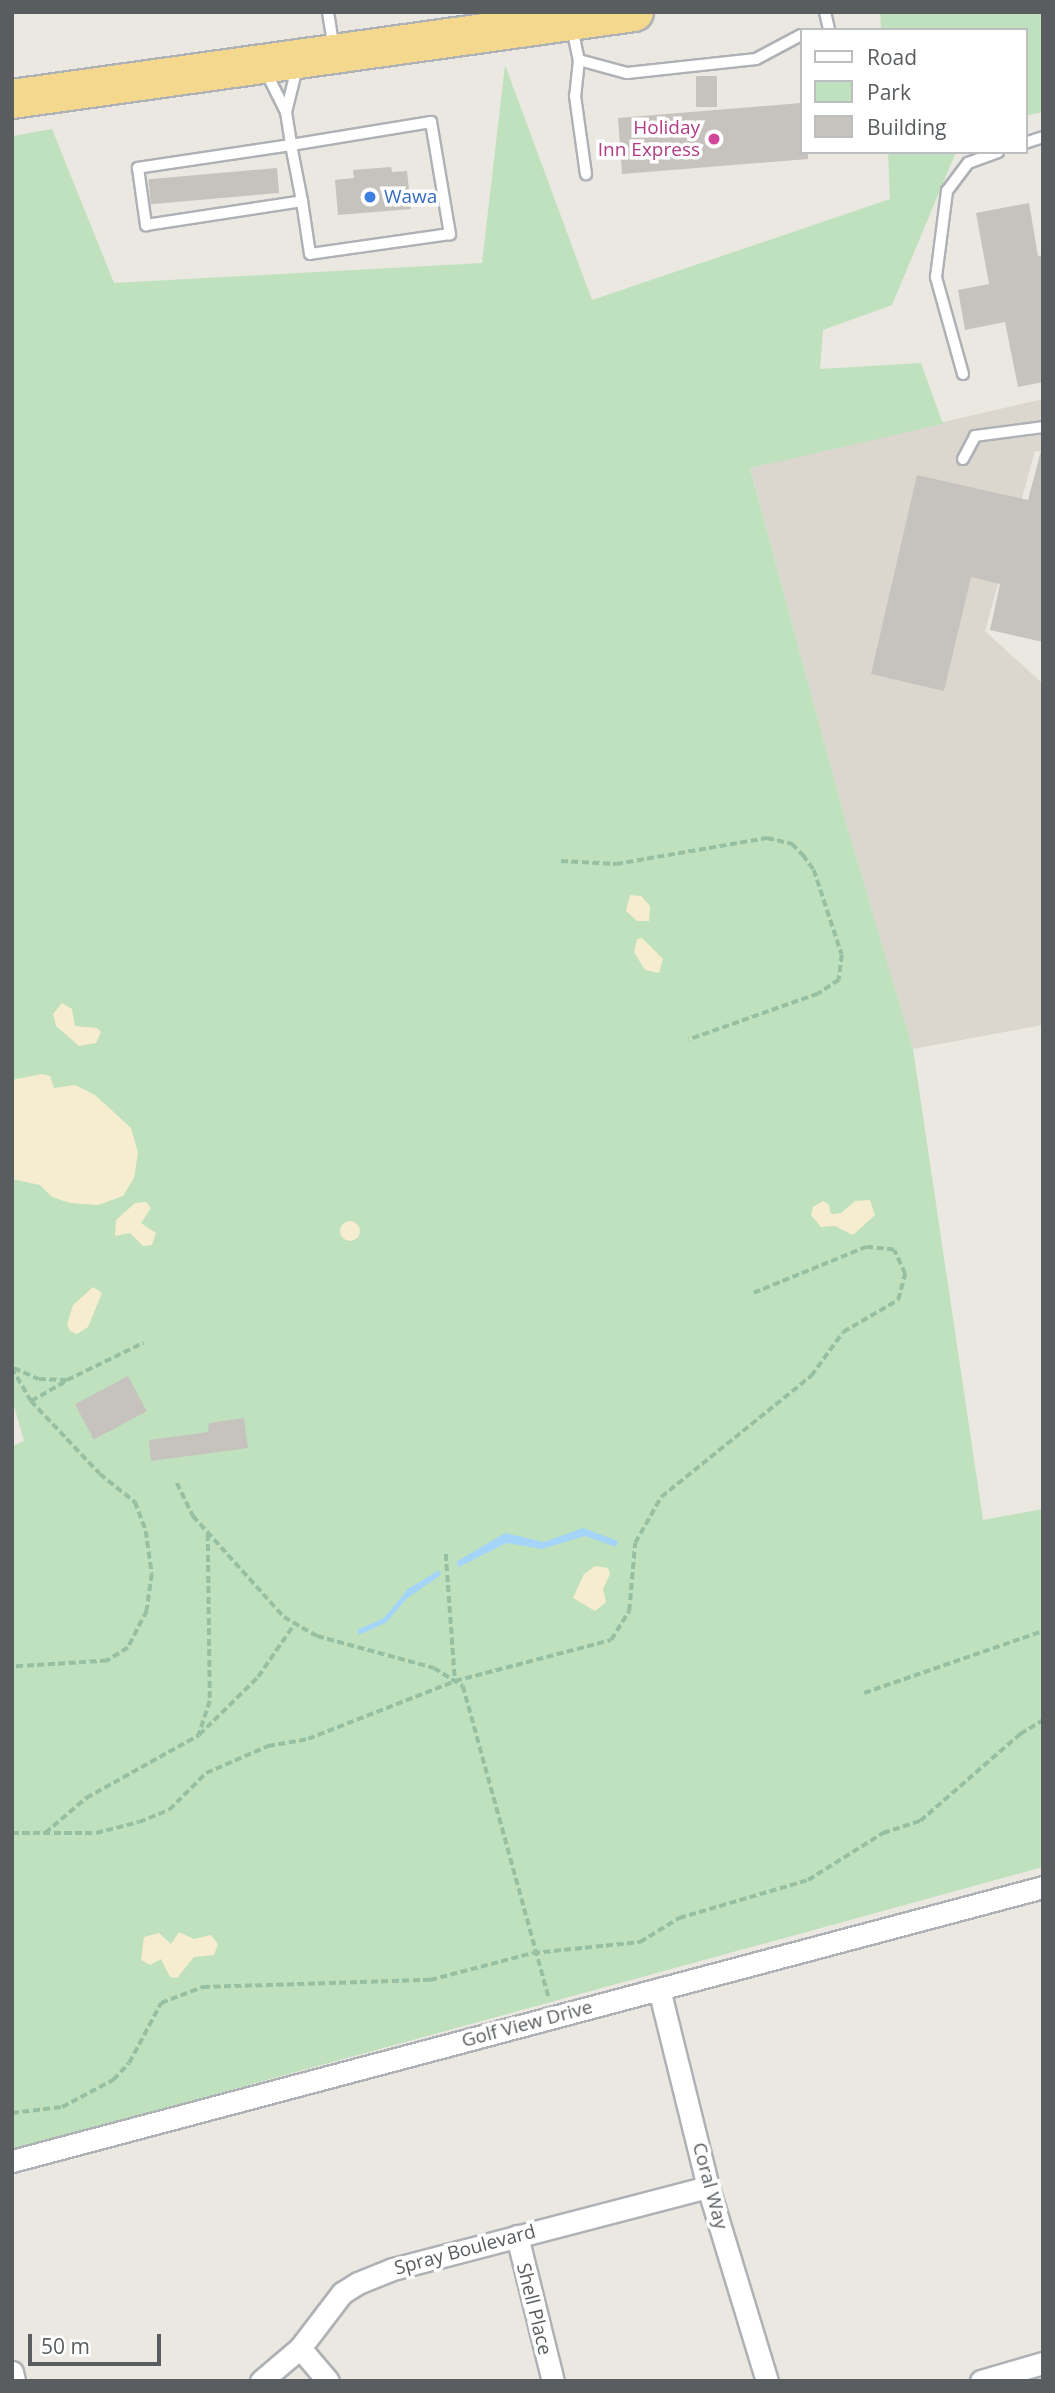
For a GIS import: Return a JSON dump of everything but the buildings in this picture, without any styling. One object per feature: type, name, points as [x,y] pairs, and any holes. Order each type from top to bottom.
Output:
[{"type":"highway","points":[[12,99],[299,61],[634,12]]},
{"type":"street","name":"Golf View Drive","points":[[12,2161],[1043,1887]]},
{"type":"street","name":"Coral Way","points":[[659,1989],[708,2187],[767,2381]]},
{"type":"street","name":"Spray Boulevard","points":[[261,2381],[300,2347],[342,2293],[358,2283],[393,2269],[708,2187]]},
{"type":"street","name":"Shell Place","points":[[517,2236],[553,2381]]},
{"type":"street","points":[[300,2347],[328,2381]]},
{"type":"street","points":[[982,2381],[1043,2363]]},
{"type":"street","points":[[12,2372],[15,2381]]},
{"type":"lane","points":[[286,113],[299,61],[328,12]]},
{"type":"lane","points":[[825,12],[828,27]]},
{"type":"lane","points":[[571,21],[579,60],[575,96],[586,174]]},
{"type":"lane","points":[[579,60],[627,73],[756,59],[800,36]]},
{"type":"lane","points":[[299,61],[286,113],[292,145],[302,201],[310,254],[450,234],[432,122],[292,145],[138,168],[146,225],[302,201]]},
{"type":"lane","points":[[963,374],[936,277],[947,191],[968,163],[993,154]]},
{"type":"lane","points":[[963,458],[975,436],[1043,426]]},
{"type":"path","points":[[561,861],[616,864],[767,838],[792,844],[814,870],[842,955],[839,980],[818,994],[689,1040]]},
{"type":"path","points":[[12,1833],[96,1833],[139,1822],[169,1810],[206,1773],[268,1746],[308,1739],[455,1681],[611,1640],[629,1611],[635,1543],[661,1497],[811,1376],[843,1332],[898,1300],[905,1274],[894,1250],[867,1247],[754,1293]]},
{"type":"path","points":[[31,1401],[143,1343]]},
{"type":"path","points":[[12,1368],[39,1379],[67,1380]]},
{"type":"path","points":[[12,1368],[31,1401],[100,1474],[135,1502],[146,1531],[152,1574],[147,1611],[128,1648],[107,1661],[12,1667]]},
{"type":"path","points":[[177,1483],[193,1516],[284,1617],[317,1636],[434,1668],[463,1686],[533,1953],[555,2017]]},
{"type":"path","points":[[199,1735],[211,1701],[208,1532]]},
{"type":"path","points":[[446,1554],[455,1681]]},
{"type":"path","points":[[44,1833],[86,1798],[199,1735],[258,1676],[295,1623]]},
{"type":"path","points":[[864,1693],[1043,1631]]},
{"type":"path","points":[[12,2113],[62,2107],[113,2080],[129,2063],[161,2003],[204,1987],[430,1980],[533,1953],[640,1942],[679,1918],[808,1880],[883,1833],[920,1821],[1020,1734],[1043,1720]]},
{"type":"shaded area","points":[[1043,399],[1043,451],[1035,451],[985,631],[1043,684],[1043,1025],[913,1049],[845,819],[750,467]]},
{"type":"green space","points":[[880,12],[1043,12],[1043,112],[1027,116],[1027,28],[881,28]]},
{"type":"green space","points":[[505,65],[592,300],[890,199],[888,154],[955,154],[892,305],[823,330],[820,369],[921,363],[943,424],[750,468],[845,819],[913,1049],[983,1520],[1043,1509],[1043,1867],[12,2150],[12,1446],[24,1441],[12,1399],[12,136],[52,129],[114,283],[482,263]]},
{"type":"sand","points":[[630,895],[641,896],[650,906],[649,921],[637,921],[626,911]]},
{"type":"sand","points":[[642,938],[663,959],[659,973],[645,970],[634,952],[637,939]]},
{"type":"sand","points":[[62,1003],[72,1009],[75,1026],[97,1028],[101,1032],[96,1043],[79,1046],[56,1026],[53,1014]]},
{"type":"sand","points":[[42,1074],[50,1076],[54,1088],[75,1085],[95,1095],[131,1128],[138,1153],[134,1178],[123,1196],[98,1205],[70,1203],[52,1197],[40,1185],[12,1179],[12,1080]]},
{"type":"sand","points":[[870,1200],[875,1215],[853,1235],[835,1226],[821,1227],[811,1215],[813,1207],[823,1201],[829,1205],[831,1214],[841,1213],[855,1201]]},
{"type":"sand","points":[[146,1202],[151,1208],[141,1223],[156,1233],[152,1245],[143,1246],[130,1233],[115,1236],[116,1220],[135,1203]]},
{"type":"sand","points":[[350,1221],[357,1224],[360,1231],[357,1238],[350,1241],[343,1238],[340,1231],[343,1224]]},
{"type":"sand","points":[[93,1287],[102,1293],[88,1327],[77,1334],[70,1331],[67,1324],[73,1305]]},
{"type":"sand","points":[[595,1566],[608,1568],[610,1574],[603,1589],[606,1602],[595,1611],[573,1598],[584,1574]]},
{"type":"sand","points":[[179,1932],[194,1939],[211,1935],[218,1944],[214,1955],[194,1957],[177,1978],[170,1977],[161,1959],[150,1965],[141,1960],[144,1937],[159,1933],[171,1944]]},
{"type":"water","points":[[583,1528],[618,1541],[616,1547],[585,1536],[542,1549],[506,1543],[459,1567],[456,1562],[505,1533],[544,1542]]},
{"type":"water","points":[[439,1570],[441,1575],[406,1599],[387,1622],[359,1635],[357,1630],[384,1618],[408,1589]]},
{"type":"place","name":"Holiday Inn Express","points":[[714,139]]},
{"type":"place","name":"Wawa","points":[[370,197]]}]
